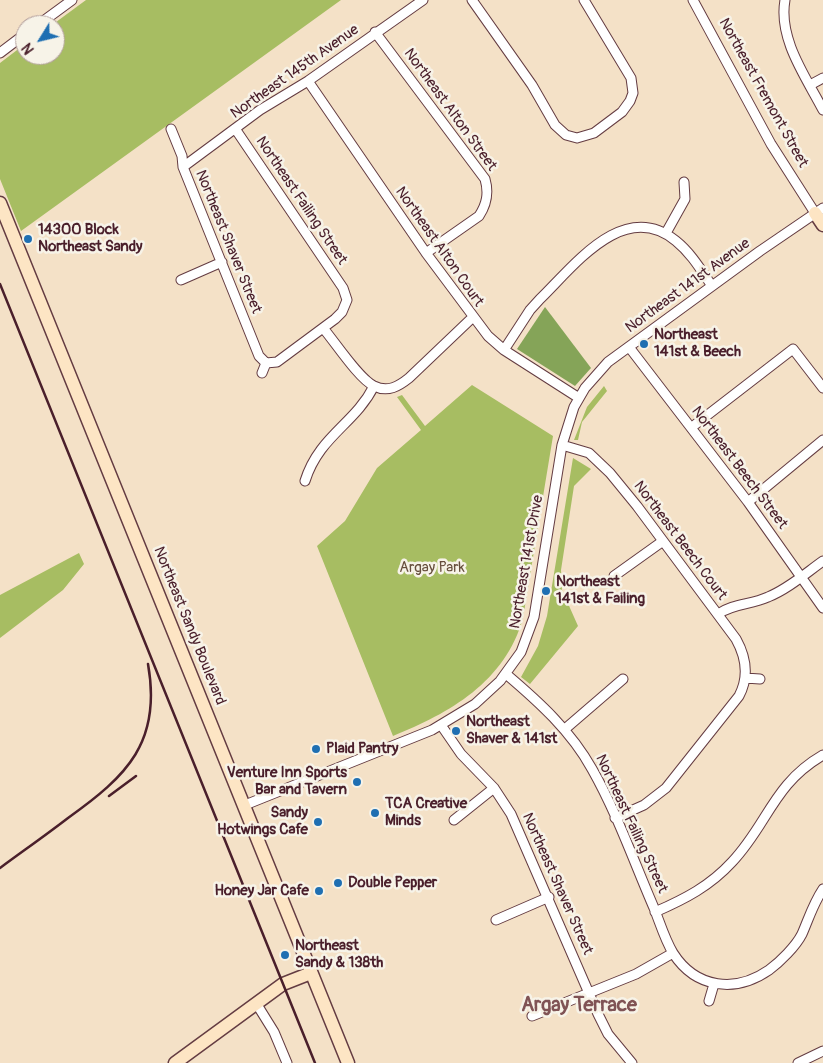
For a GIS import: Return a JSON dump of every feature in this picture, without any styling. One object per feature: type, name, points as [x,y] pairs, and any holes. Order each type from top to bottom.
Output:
[{"type":"main road","name":"Northeast Sandy Boulevard","points":[[0,203],[348,1063]]},
{"type":"main road","name":"Northeast Fremont Street","points":[[819,210],[823,225]]},
{"type":"main road","points":[[175,1063],[284,984],[311,973]]},
{"type":"street","points":[[52,15],[72,0]]},
{"type":"street","name":"Northeast 145th Avenue","points":[[183,167],[236,130],[260,110],[308,81],[423,0]]},
{"type":"street","points":[[472,0],[532,85],[560,131],[571,137],[584,137],[610,121],[627,107],[633,86],[623,62],[584,0]]},
{"type":"street","name":"Northeast Fremont Street","points":[[693,0],[771,144],[819,210]]},
{"type":"street","points":[[785,0],[784,14],[790,46],[823,110]]},
{"type":"street","name":"Northeast Alton Street","points":[[376,32],[485,179],[491,200],[479,216],[426,253]]},
{"type":"street","points":[[0,53],[15,42]]},
{"type":"street","points":[[810,85],[823,78]]},
{"type":"street","name":"Northeast Alton Court","points":[[308,81],[426,253],[488,336],[504,350],[579,398]]},
{"type":"street","name":"Northeast Shaver Street","points":[[171,128],[182,156],[183,167],[259,356],[266,363]]},
{"type":"street","name":"Northeast Failing Street","points":[[236,130],[343,288],[347,300],[346,306],[342,312],[323,328]]},
{"type":"street","points":[[666,233],[685,199],[684,182]]},
{"type":"street","name":"Northeast 141st Avenue","points":[[579,398],[585,388],[608,362],[819,210]]},
{"type":"street","points":[[504,350],[530,310],[604,238],[621,230],[653,228],[666,233],[689,254],[712,286]]},
{"type":"street","points":[[181,280],[222,262]]},
{"type":"street","points":[[262,373],[266,363],[277,362],[323,328],[358,371],[374,386],[391,389],[400,385],[473,317]]},
{"type":"street","name":"Northeast Beech Street","points":[[629,346],[748,502],[823,608]]},
{"type":"street","points":[[692,427],[793,349],[823,388]]},
{"type":"street","points":[[305,482],[310,465],[320,449],[354,414],[374,386]]},
{"type":"street","name":"Northeast 141st Drive","points":[[244,805],[421,735],[476,704],[506,674],[522,652],[534,618],[562,445],[579,398]]},
{"type":"street","points":[[748,502],[823,440]]},
{"type":"street","name":"Northeast Beech Court","points":[[562,445],[579,449],[597,460],[624,490],[718,614],[740,647],[744,656],[745,678]]},
{"type":"street","points":[[614,576],[663,541]]},
{"type":"street","points":[[718,614],[733,605],[760,601],[776,594],[823,561]]},
{"type":"street","name":"Northeast Failing Street","points":[[506,674],[535,698],[565,729],[592,769],[673,953]]},
{"type":"street","points":[[615,818],[644,805],[666,788],[739,696],[744,686],[745,678],[760,679]]},
{"type":"street","points":[[565,729],[622,679]]},
{"type":"street","name":"Northeast Shaver Street","points":[[441,725],[461,754],[503,799],[520,832],[608,1034],[632,1063]]},
{"type":"street","points":[[656,912],[693,895],[720,874],[743,849],[786,785],[823,755]]},
{"type":"street","points":[[454,820],[494,788]]},
{"type":"street","points":[[532,1016],[636,974],[673,953],[695,975],[714,984],[728,986],[747,981],[770,969],[802,934],[814,903],[823,889]]},
{"type":"street","points":[[496,920],[549,897]]},
{"type":"street","points":[[709,1001],[714,984]]},
{"type":"street","points":[[256,1003],[274,1032],[287,1063]]},
{"type":"street","points":[[798,1063],[823,1051]]},
{"type":"green space","points":[[86,0],[341,0],[21,231],[0,179],[0,63],[15,52],[15,65],[65,65],[65,15]]},
{"type":"green space","points":[[545,307],[591,368],[575,386],[517,349]]},
{"type":"green space","name":"Argay Park","points":[[472,385],[553,436],[523,618],[515,641],[503,660],[473,692],[435,717],[393,736],[317,546],[345,521],[377,468],[421,430],[397,397],[402,395],[425,426]]},
{"type":"green space","points":[[604,386],[607,391],[582,422],[578,440],[574,440],[587,407]]},
{"type":"green space","points":[[573,458],[591,469],[574,486],[561,570],[562,590],[578,626],[530,684],[521,677],[538,646],[547,616]]},
{"type":"green space","points":[[79,553],[84,564],[63,590],[0,638],[0,595]]},
{"type":"railway","points":[[0,284],[315,1063]]},
{"type":"railway","points":[[0,868],[89,803],[123,771],[135,754],[144,736],[150,715],[151,691],[148,664]]},
{"type":"railway","points":[[109,796],[136,776]]},
{"type":"place","name":"14300 Block Northeast Sandy","points":[[28,239]]},
{"type":"place","name":"Northeast 141st & Beech","points":[[644,344]]},
{"type":"place","name":"Northeast 141st & Failing","points":[[546,591]]},
{"type":"place","name":"Northeast Shaver & 141st","points":[[456,731]]},
{"type":"place","name":"Plaid Pantry","points":[[316,749]]},
{"type":"place","name":"Venture Inn Sports Bar and Tavern","points":[[357,782]]},
{"type":"place","name":"TCA Creative Minds","points":[[375,813]]},
{"type":"place","name":"Sandy Hotwings Cafe","points":[[318,822]]},
{"type":"place","name":"Double Pepper","points":[[338,883]]},
{"type":"place","name":"Honey Jar Cafe","points":[[319,891]]},
{"type":"place","name":"Northeast Sandy & 138th","points":[[285,955]]},
{"type":"district","name":"Argay Terrace","points":[[579,1006]]}]
